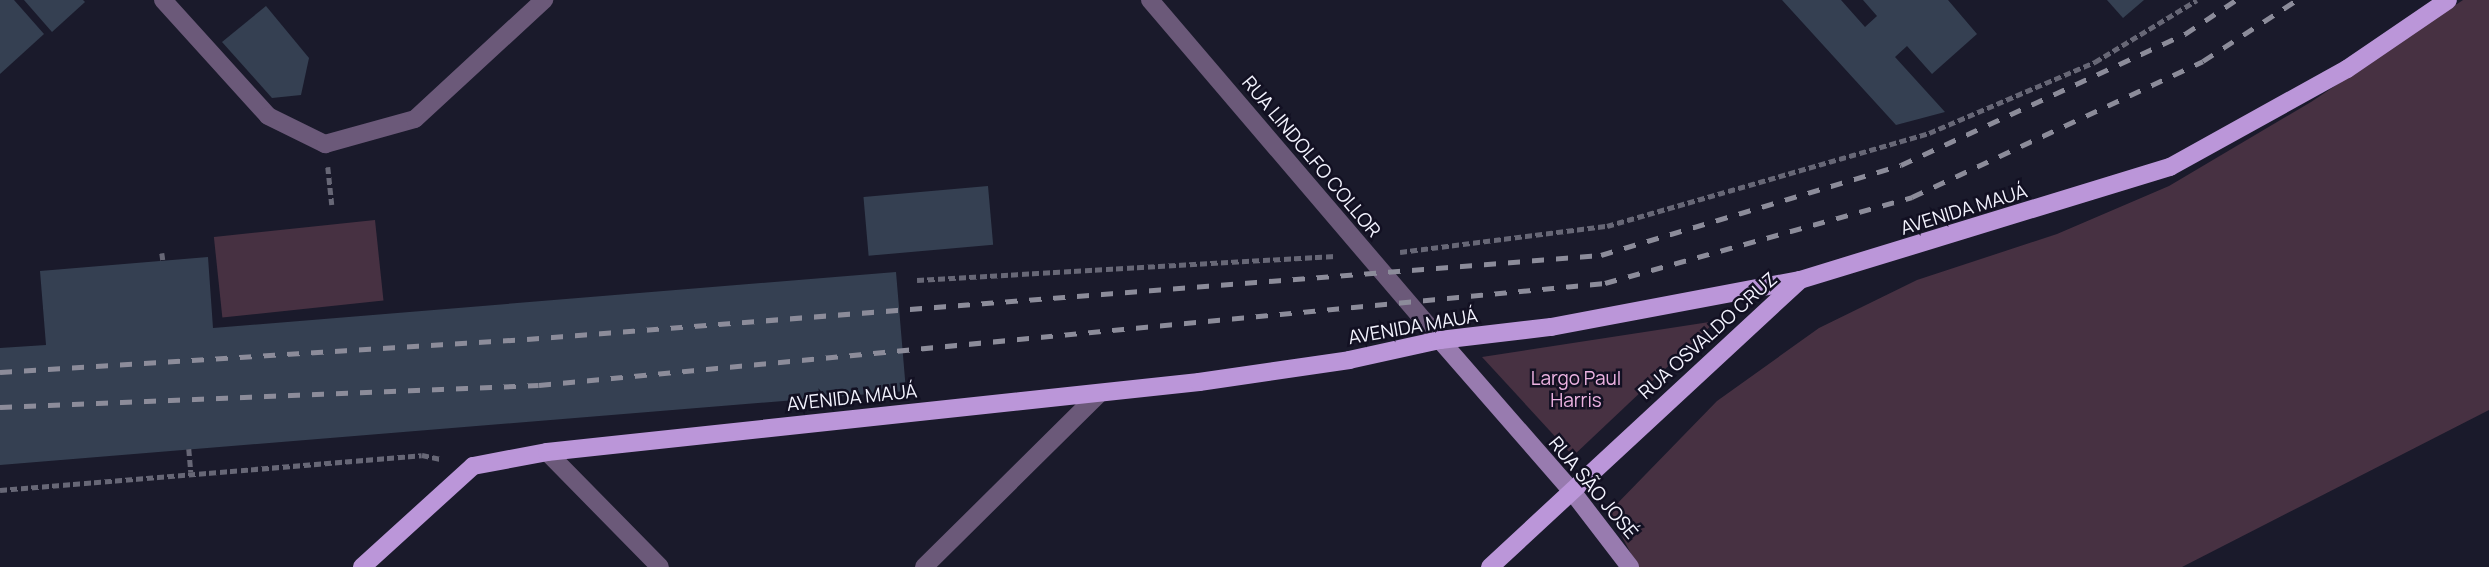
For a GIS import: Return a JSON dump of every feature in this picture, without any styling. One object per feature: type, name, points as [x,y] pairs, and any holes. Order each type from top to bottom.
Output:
[{"type":"main road","name":"AVENIDA MAUÁ","points":[[473,466],[547,452],[1100,393],[1349,360],[1440,341],[1551,327],[1800,280],[2170,167],[2347,69],[2448,0]]},
{"type":"main road","name":"RUA OSVALDO CRUZ","points":[[1490,567],[1800,280]]},
{"type":"main road","points":[[362,567],[473,466]]},
{"type":"street","points":[[163,0],[268,116],[325,144],[415,119],[544,0]]},
{"type":"street","name":"RUA LINDOLFO COLLOR","points":[[1150,0],[1440,341]]},
{"type":"street","name":"RUA SÃO JOSÉ","points":[[1440,341],[1571,490],[1630,567]]},
{"type":"street","points":[[924,567],[1100,393]]},
{"type":"street","points":[[547,452],[660,567]]},
{"type":"path","points":[[917,280],[1439,249],[1607,226],[1929,133],[2095,62],[2197,0]]},
{"type":"path","points":[[325,144],[332,205]]},
{"type":"path","points":[[162,253],[163,260]]},
{"type":"path","points":[[189,449],[191,472]]},
{"type":"path","points":[[0,490],[191,472],[422,455],[473,466]]},
{"type":"green space","points":[[2463,0],[2489,0],[2489,410],[2182,567],[1638,567],[1609,512],[1717,401],[1819,328],[1917,280],[2057,234],[2169,186],[2311,102]]},
{"type":"green space","points":[[375,220],[383,301],[222,317],[214,237]]},
{"type":"green space","name":"Largo Paul Harris","points":[[1716,321],[1573,456],[1482,357]]},
{"type":"building","points":[[0,0],[14,0],[44,34],[0,74]]},
{"type":"building","points":[[24,0],[83,0],[85,2],[52,32]]},
{"type":"building","points":[[1782,0],[1841,0],[1865,27],[1877,16],[1863,0],[1948,0],[1977,34],[1932,74],[1907,46],[1895,57],[1945,112],[1896,125]]},
{"type":"building","points":[[2107,0],[2144,0],[2123,18]]},
{"type":"building","points":[[266,6],[309,58],[301,95],[272,98],[222,42]]},
{"type":"building","points":[[988,186],[993,245],[869,256],[863,197]]},
{"type":"building","points":[[208,257],[213,328],[896,272],[906,391],[0,465],[0,348],[46,345],[40,271]]},
{"type":"railway","points":[[0,372],[527,339],[1601,255],[1901,165],[2185,34],[2236,0]]},
{"type":"railway","points":[[0,407],[539,385],[1605,283],[1912,197],[2203,61],[2297,0]]}]
